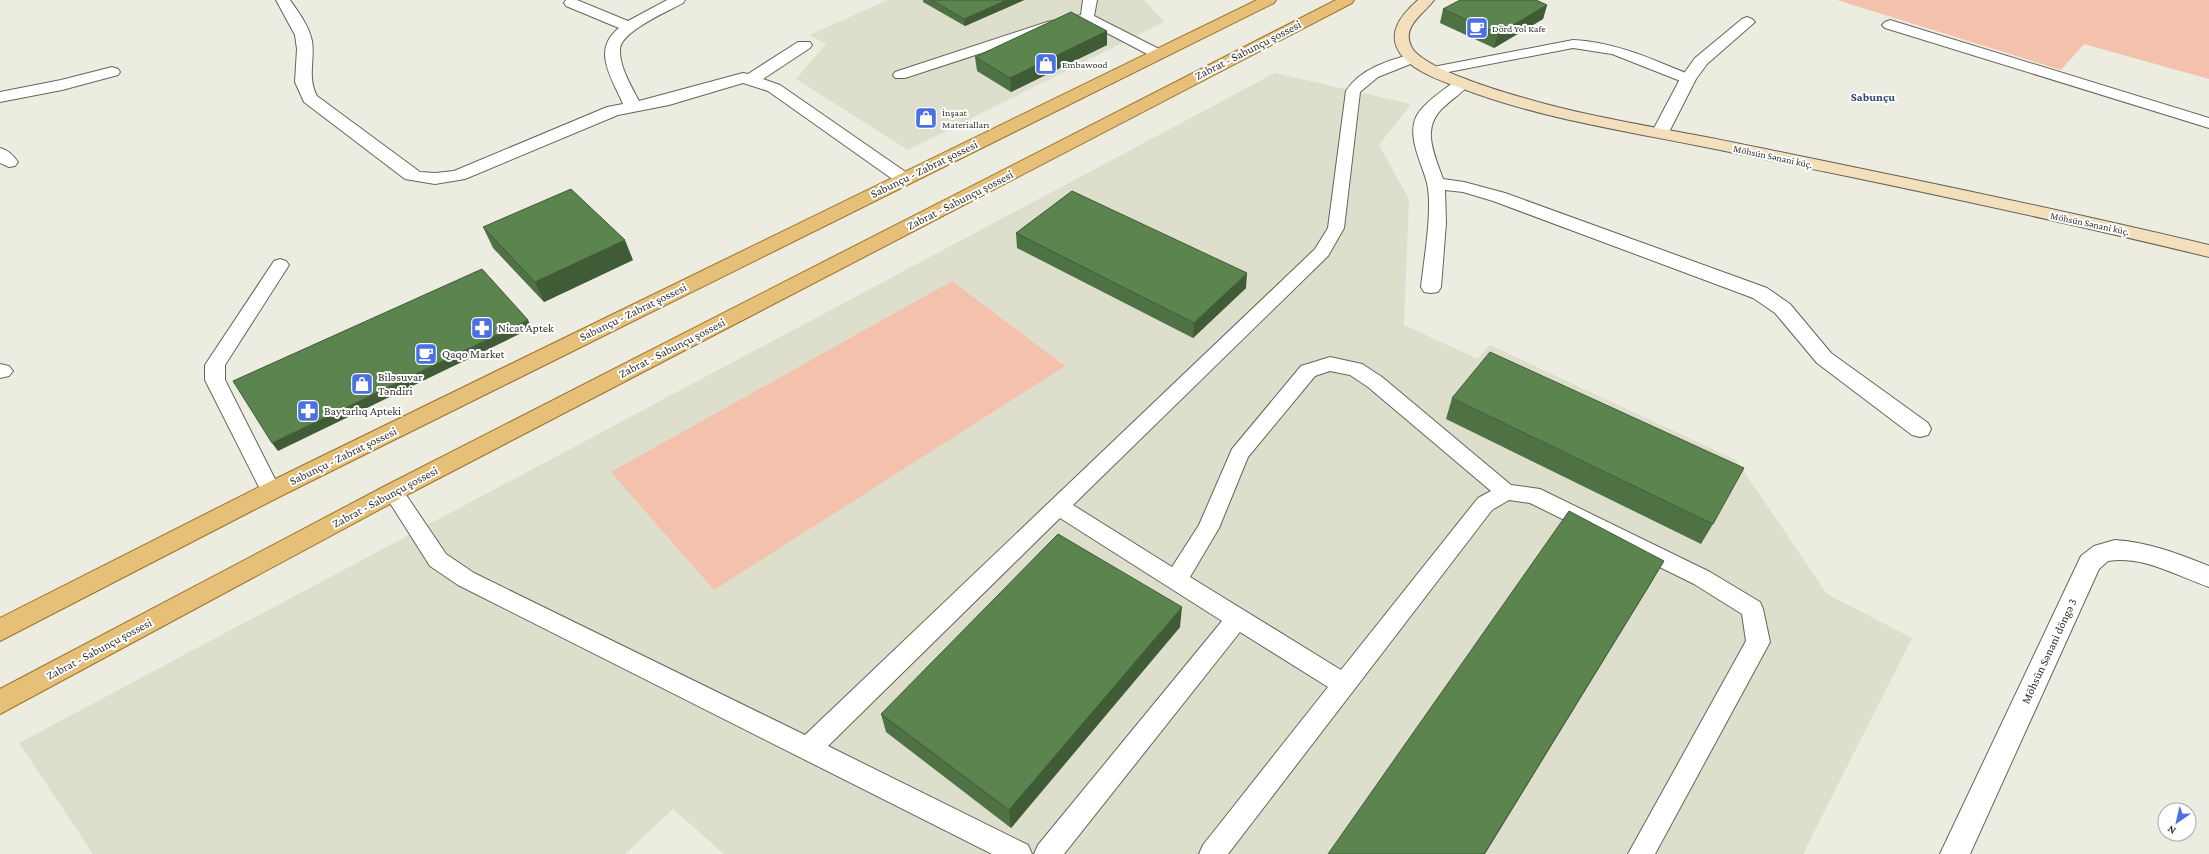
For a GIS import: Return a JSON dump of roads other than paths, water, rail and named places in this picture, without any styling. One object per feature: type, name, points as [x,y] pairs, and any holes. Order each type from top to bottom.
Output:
[{"type":"main road","name":"Sabunçu - Zabrat şossesi","points":[[0,630],[271,491],[1269,0]]},
{"type":"main road","name":"Zabrat - Sabunçu şossesi","points":[[0,702],[393,492],[1347,0]]},
{"type":"street","points":[[282,0],[299,26],[304,42],[303,86],[310,98],[412,176],[437,180],[459,175],[613,111],[688,95],[731,80],[743,78],[752,79],[774,88],[904,179]]},
{"type":"street","points":[[632,107],[613,58],[612,46],[619,34],[678,0]]},
{"type":"street","name":"Möhsün Sənani küç.","points":[[1428,0],[1403,26],[1400,36],[1404,49],[1433,71],[1491,93],[1529,104],[2121,230],[2209,252]]},
{"type":"street","points":[[571,3],[630,27]]},
{"type":"street","points":[[1661,132],[1688,79],[1701,61],[1747,22]]},
{"type":"street","points":[[1890,25],[2209,123]]},
{"type":"street","points":[[752,79],[804,45]]},
{"type":"street","points":[[0,97],[62,85],[112,72]]},
{"type":"street","points":[[1431,287],[1437,223],[1436,184],[1425,152],[1423,126],[1425,118],[1462,83]]},
{"type":"street","points":[[1436,184],[1464,187],[1499,197],[1760,293],[1776,303],[1786,313],[1810,345],[1824,358],[1920,429]]},
{"type":"street","name":"Möhsün Sənani döngə 3","points":[[1955,854],[2090,563],[2104,552],[2127,550],[2173,562],[2209,577]]},
{"type":"lane","points":[[1086,18],[1090,0]]},
{"type":"lane","points":[[900,75],[1052,25],[1086,18],[1101,24],[1158,54]]},
{"type":"lane","points":[[1433,71],[1572,44],[1585,44],[1603,47],[1688,79]]},
{"type":"lane","points":[[808,750],[1322,252],[1336,228],[1353,91],[1362,80],[1372,73],[1414,58]]},
{"type":"lane","points":[[271,491],[215,380],[215,365],[280,265]]},
{"type":"lane","points":[[1176,580],[1208,528],[1239,454],[1308,371],[1330,364],[1355,369],[1376,382],[1506,492],[1534,496],[1702,578],[1752,609],[1758,642],[1641,854]]},
{"type":"lane","points":[[393,492],[438,560],[466,579],[1019,854]]},
{"type":"lane","points":[[1212,854],[1485,504],[1506,492]]},
{"type":"lane","points":[[1059,507],[1344,685]]},
{"type":"lane","points":[[1047,854],[1238,618]]},
{"type":"place","name":"Dörd Yol Kafe","points":[[1477,28]]},
{"type":"place","name":"Embawood","points":[[1046,64]]},
{"type":"place","name":"İnşaat Materialları","points":[[926,118]]},
{"type":"place","name":"Nicat Aptek","points":[[482,328]]},
{"type":"place","name":"Qaqo Market","points":[[426,354]]},
{"type":"place","name":"Biləsuvar Təndiri","points":[[362,384]]},
{"type":"place","name":"Baytarlıq Apteki","points":[[308,411]]},
{"type":"district","name":"Sabunçu","points":[[1873,97]]}]
